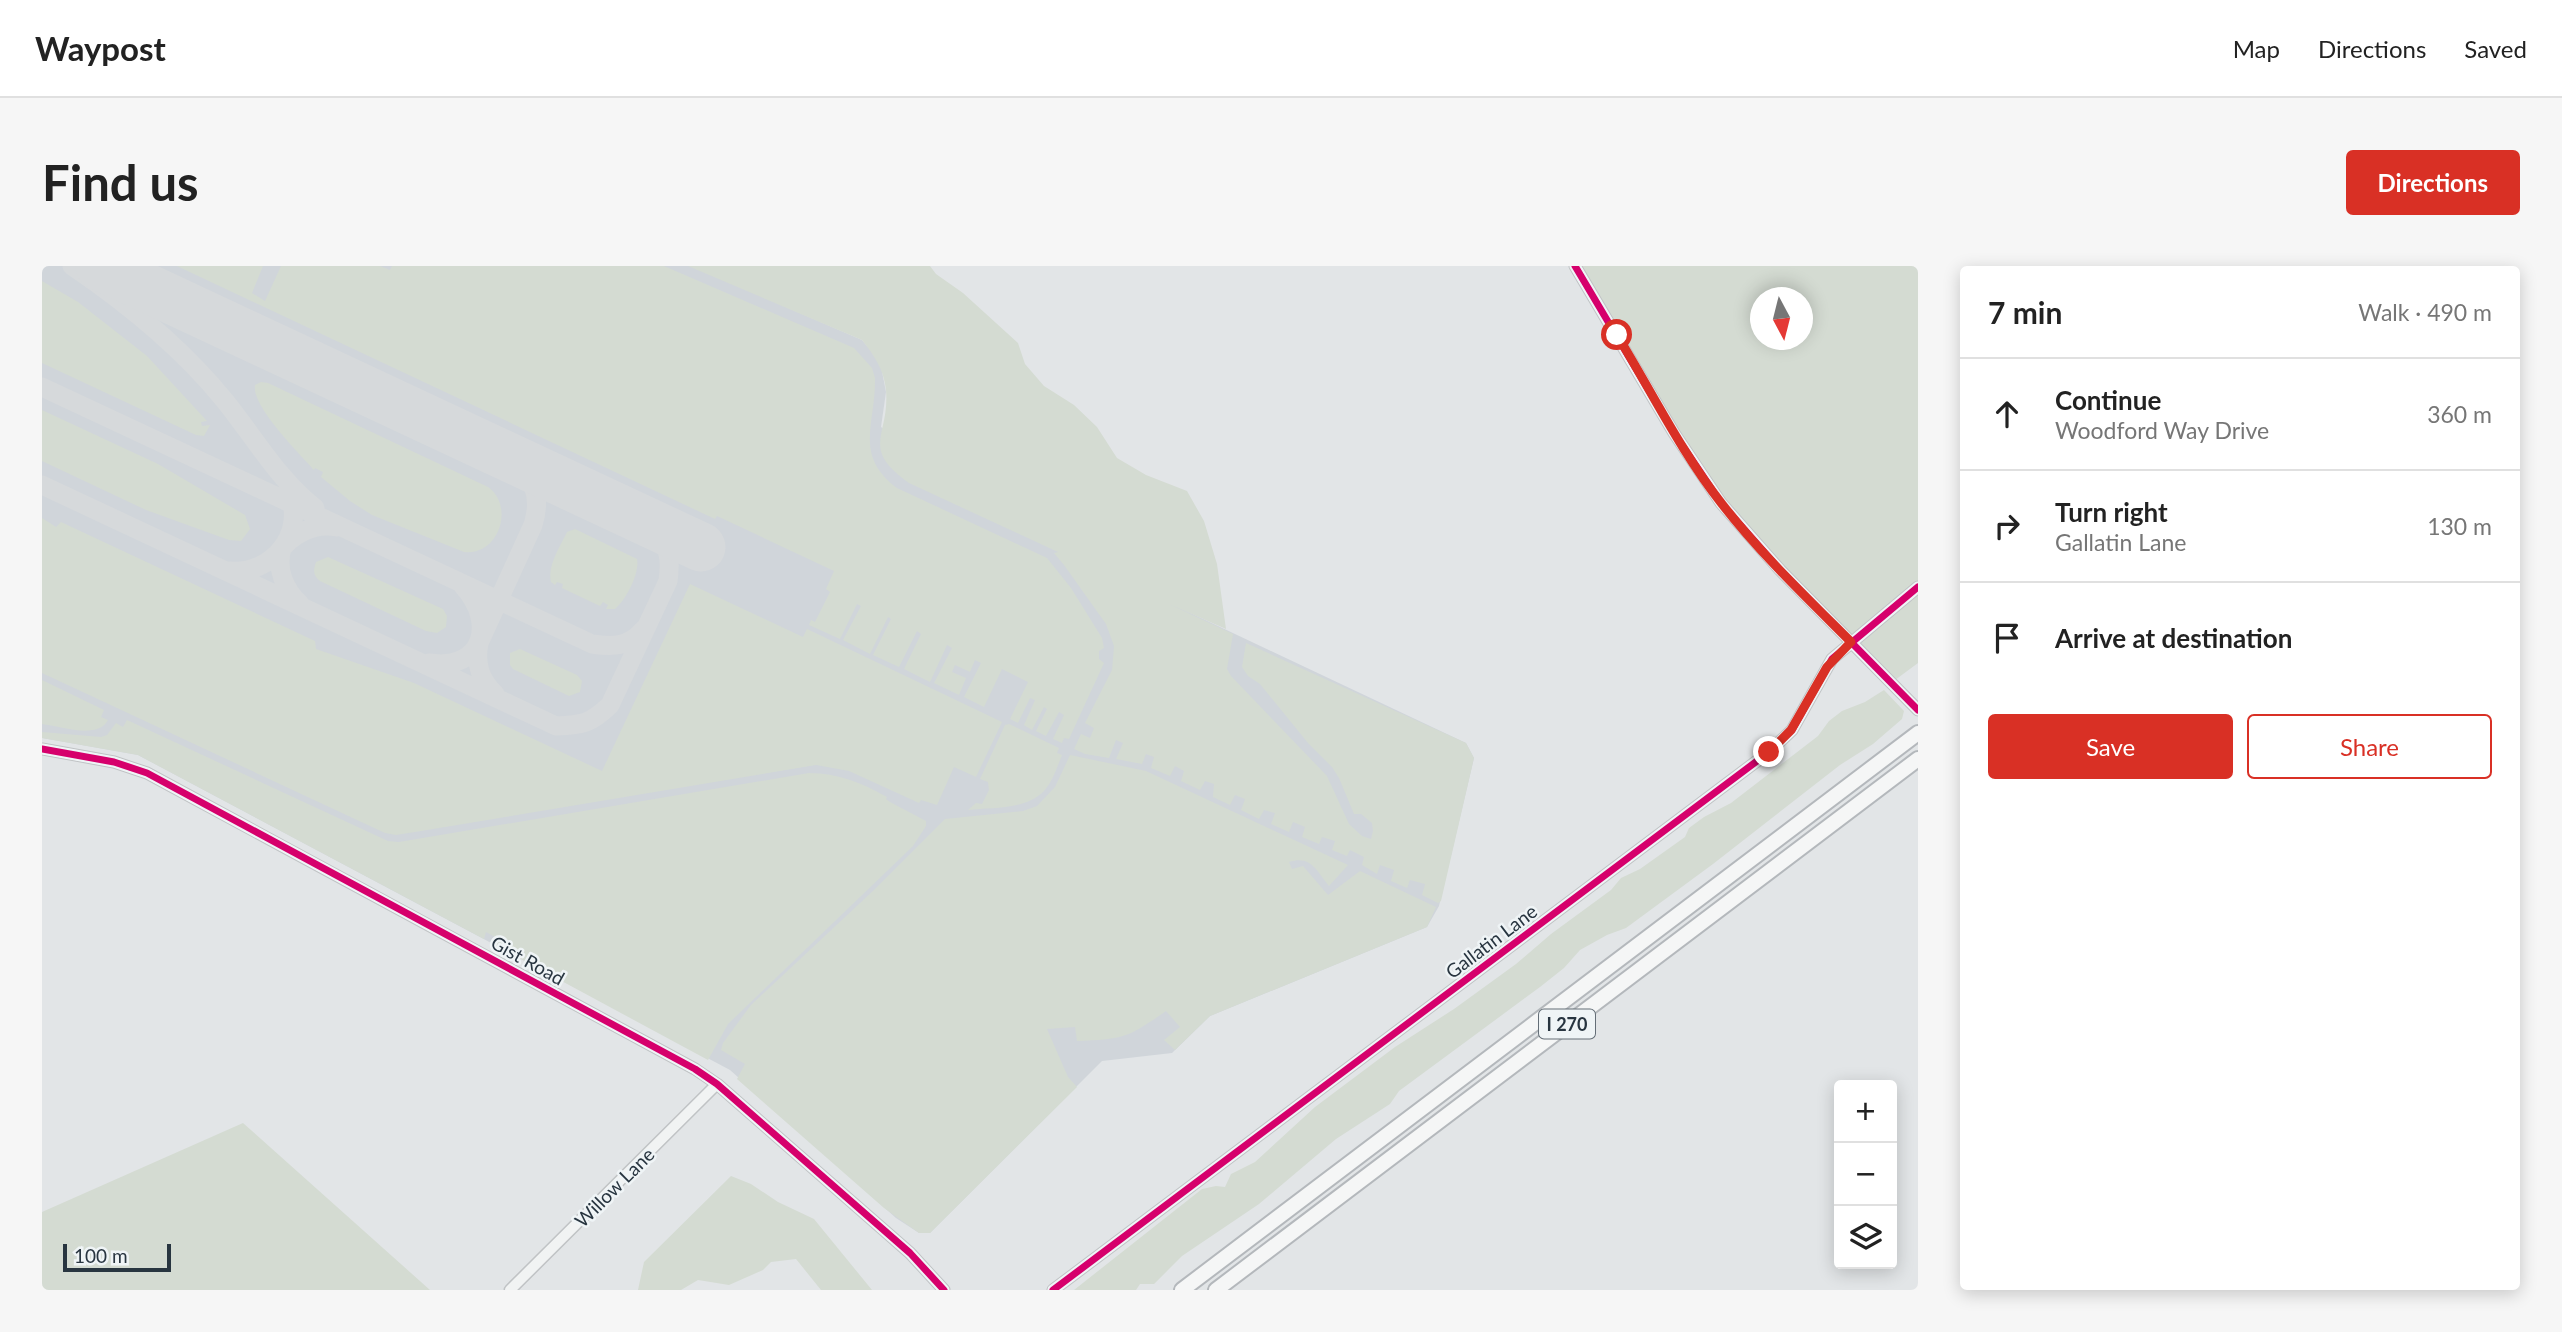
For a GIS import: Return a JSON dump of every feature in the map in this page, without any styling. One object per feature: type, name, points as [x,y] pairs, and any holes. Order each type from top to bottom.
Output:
[{"type":"highway","name":"I 270","points":[[1182,1290],[1918,733]]},
{"type":"highway","name":"I 270","points":[[1216,1290],[1918,759]]},
{"type":"street","points":[[1575,266],[1674,433],[1721,503],[1780,570],[1918,710]]},
{"type":"street","name":"Gallatin Lane","points":[[1053,1290],[1769,752],[1791,730],[1827,667],[1851,642],[1918,587]]},
{"type":"street","name":"Gist Road","points":[[42,749],[114,762],[147,773],[695,1069],[717,1083],[910,1253],[944,1290]]},
{"type":"street","name":"Willow Lane","points":[[510,1290],[717,1083]]},
{"type":"shaded area","points":[[42,266],[692,266],[862,340],[880,361],[886,392],[881,427],[1106,573],[1466,743],[1474,758],[1439,906],[1427,927],[1210,1016],[1172,1053],[1102,1061],[930,1233],[919,1233],[896,1218],[730,1070],[138,755],[42,738]]},
{"type":"shaded area","points":[[177,266],[263,266],[252,293],[265,301],[281,266],[380,266],[390,270],[392,266],[664,266],[854,348],[872,368],[875,378],[871,451],[883,476],[897,488],[1047,558],[1071,588],[1102,638],[1104,648],[1099,651],[1099,659],[1104,663],[1069,739],[1064,738],[1062,743],[1053,739],[1064,715],[1059,712],[1046,736],[1036,731],[1047,709],[1044,707],[1032,730],[1024,725],[1035,700],[1030,698],[1018,723],[1010,719],[1028,682],[1002,669],[984,707],[964,697],[981,663],[975,660],[970,672],[955,665],[952,672],[966,678],[959,695],[934,683],[952,648],[947,645],[930,682],[904,669],[921,634],[917,631],[899,667],[873,655],[891,619],[888,617],[870,654],[843,640],[861,606],[857,604],[840,639],[809,625],[811,620],[815,622],[830,592],[826,589],[834,571],[717,516],[715,519]]},
{"type":"shaded area","points":[[688,266],[930,266],[936,274],[963,293],[1018,343],[1025,364],[1044,386],[1074,405],[1097,427],[1117,458],[1146,475],[1187,491],[1204,521],[1217,564],[1226,629],[1169,604],[1233,634],[1227,669],[1231,676],[1327,776],[1349,824],[1362,836],[1371,839],[1372,823],[1361,814],[1354,814],[1332,767],[1242,667],[1246,643],[1466,743],[1474,758],[1441,901],[1438,903],[1422,895],[1425,884],[1410,880],[1407,888],[1391,881],[1394,870],[1380,865],[1377,874],[1362,865],[1364,857],[1350,850],[1347,856],[1332,850],[1335,841],[1322,837],[1319,844],[1302,837],[1305,827],[1293,822],[1289,832],[1271,824],[1275,813],[1264,810],[1259,819],[1241,810],[1245,799],[1235,795],[1230,805],[1213,797],[1214,784],[1205,781],[1200,790],[1181,781],[1184,771],[1175,766],[1170,776],[1151,768],[1154,757],[1146,754],[1142,764],[1116,759],[1123,743],[1116,740],[1109,758],[1085,754],[1074,749],[1081,734],[1090,738],[1094,728],[1085,723],[1112,670],[1114,646],[1106,624],[1054,553],[1058,552],[909,483],[894,471],[885,460],[880,441],[886,406],[885,383],[878,363],[862,340]]},
{"type":"shaded area","points":[[1575,266],[1918,266],[1918,663],[1891,683],[1721,503]]},
{"type":"shaded area","points":[[42,281],[78,302],[147,356],[207,421],[201,422],[202,426],[210,425],[204,436],[196,435],[42,363]]},
{"type":"shaded area","points":[[261,382],[488,487],[501,506],[502,517],[494,538],[476,551],[464,552],[372,515],[350,501],[321,477],[323,472],[315,468],[314,470],[268,417],[256,394],[255,385]]},
{"type":"shaded area","points":[[42,410],[158,464],[245,515],[250,529],[241,541],[229,540],[146,510],[42,461]]},
{"type":"shaded area","points":[[42,518],[56,527],[61,522],[315,641],[316,649],[414,683],[602,771],[690,584],[803,637],[807,629],[1002,722],[976,777],[954,767],[937,805],[921,800],[919,803],[849,771],[816,765],[396,835],[385,833],[42,673]]},
{"type":"shaded area","points":[[575,529],[637,559],[631,586],[615,609],[606,609],[608,605],[603,602],[600,606],[562,588],[563,584],[557,582],[555,585],[551,582],[555,557],[567,532]]},
{"type":"shaded area","points":[[328,557],[443,609],[447,616],[446,627],[437,633],[426,631],[320,581],[314,573],[316,562]]},
{"type":"shaded area","points":[[520,649],[577,675],[582,681],[580,692],[569,696],[513,669],[510,665],[510,653]]},
{"type":"shaded area","points":[[42,680],[104,710],[101,717],[108,720],[103,726],[87,731],[42,724]]},
{"type":"shaded area","points":[[1884,690],[1904,711],[1902,719],[1873,744],[1840,765],[1626,928],[1580,950],[1564,968],[1540,987],[1399,1091],[1390,1104],[1336,1139],[1259,1204],[1182,1256],[1154,1284],[1140,1284],[1136,1290],[1074,1290],[1202,1189],[1225,1187],[1231,1174],[1255,1162],[1315,1107],[1395,1047],[1516,964],[1551,934],[1611,890],[1621,878],[1640,869],[1685,837],[1689,828],[1704,817],[1731,803],[1818,736],[1829,721],[1842,711],[1865,702]]},
{"type":"shaded area","points":[[127,720],[388,841],[399,842],[809,773],[840,777],[868,787],[926,821],[926,826],[913,846],[728,1024],[708,1060],[493,944],[495,937],[486,932],[484,939],[138,755],[42,738],[42,732],[101,737],[107,735],[116,723],[123,727]]},
{"type":"shaded area","points":[[1009,724],[1059,748],[1057,753],[1062,755],[1052,778],[1044,791],[1028,802],[968,810],[976,803],[982,804],[989,790],[988,782],[980,779],[1005,725]]},
{"type":"shaded area","points":[[1070,755],[1146,771],[1348,865],[1329,886],[1308,862],[1289,862],[1292,869],[1303,866],[1328,895],[1360,871],[1436,907],[1427,927],[1210,1016],[1175,1050],[1164,1040],[1180,1027],[1166,1011],[1133,1032],[1116,1038],[1077,1041],[1075,1027],[1047,1029],[1068,1077],[1077,1087],[930,1233],[919,1233],[884,1208],[737,1079],[745,1064],[721,1050],[723,1043],[751,1005],[874,890],[945,819],[1023,811],[1037,806],[1055,787]]},
{"type":"shaded area","points":[[243,1123],[430,1290],[42,1290],[42,1212]]},
{"type":"shaded area","points":[[731,1176],[814,1219],[872,1290],[821,1290],[796,1259],[771,1262],[763,1270],[729,1285],[698,1280],[681,1290],[638,1290],[644,1262]]},
{"type":"taxiway","points":[[72,266],[134,311],[191,363],[225,401],[289,484],[315,508]]},
{"type":"taxiway","points":[[42,387],[592,644],[626,643],[643,630]]},
{"type":"taxiway","points":[[495,694],[480,671],[479,643],[533,525],[537,503],[529,478],[506,456]]},
{"type":"taxiway","points":[[42,485],[556,726],[586,722],[610,705],[668,581],[669,563],[666,549],[647,522]]},
{"type":"taxiway","points":[[230,571],[259,566],[281,549],[289,537],[293,523],[289,494]]},
{"type":"taxiway","points":[[300,604],[283,578],[280,564],[282,548],[307,530],[321,526],[337,527]]},
{"type":"taxiway","points":[[429,663],[448,663],[462,659],[473,652],[479,641],[479,614],[463,586]]},
{"type":"runway","points":[[100,266],[701,547]]},
{"type":"cycle path","points":[[1575,266],[1674,433],[1721,503],[1780,570],[1918,710]]},
{"type":"cycle path","points":[[1053,1290],[1769,752],[1792,730],[1832,659],[1918,587]]},
{"type":"cycle path","points":[[42,749],[114,762],[147,773],[695,1069],[717,1084],[910,1253],[944,1290]]},
{"type":"route","points":[[1617,335],[1674,433],[1721,503],[1780,570],[1851,642],[1832,659],[1791,730],[1769,752]]}]
